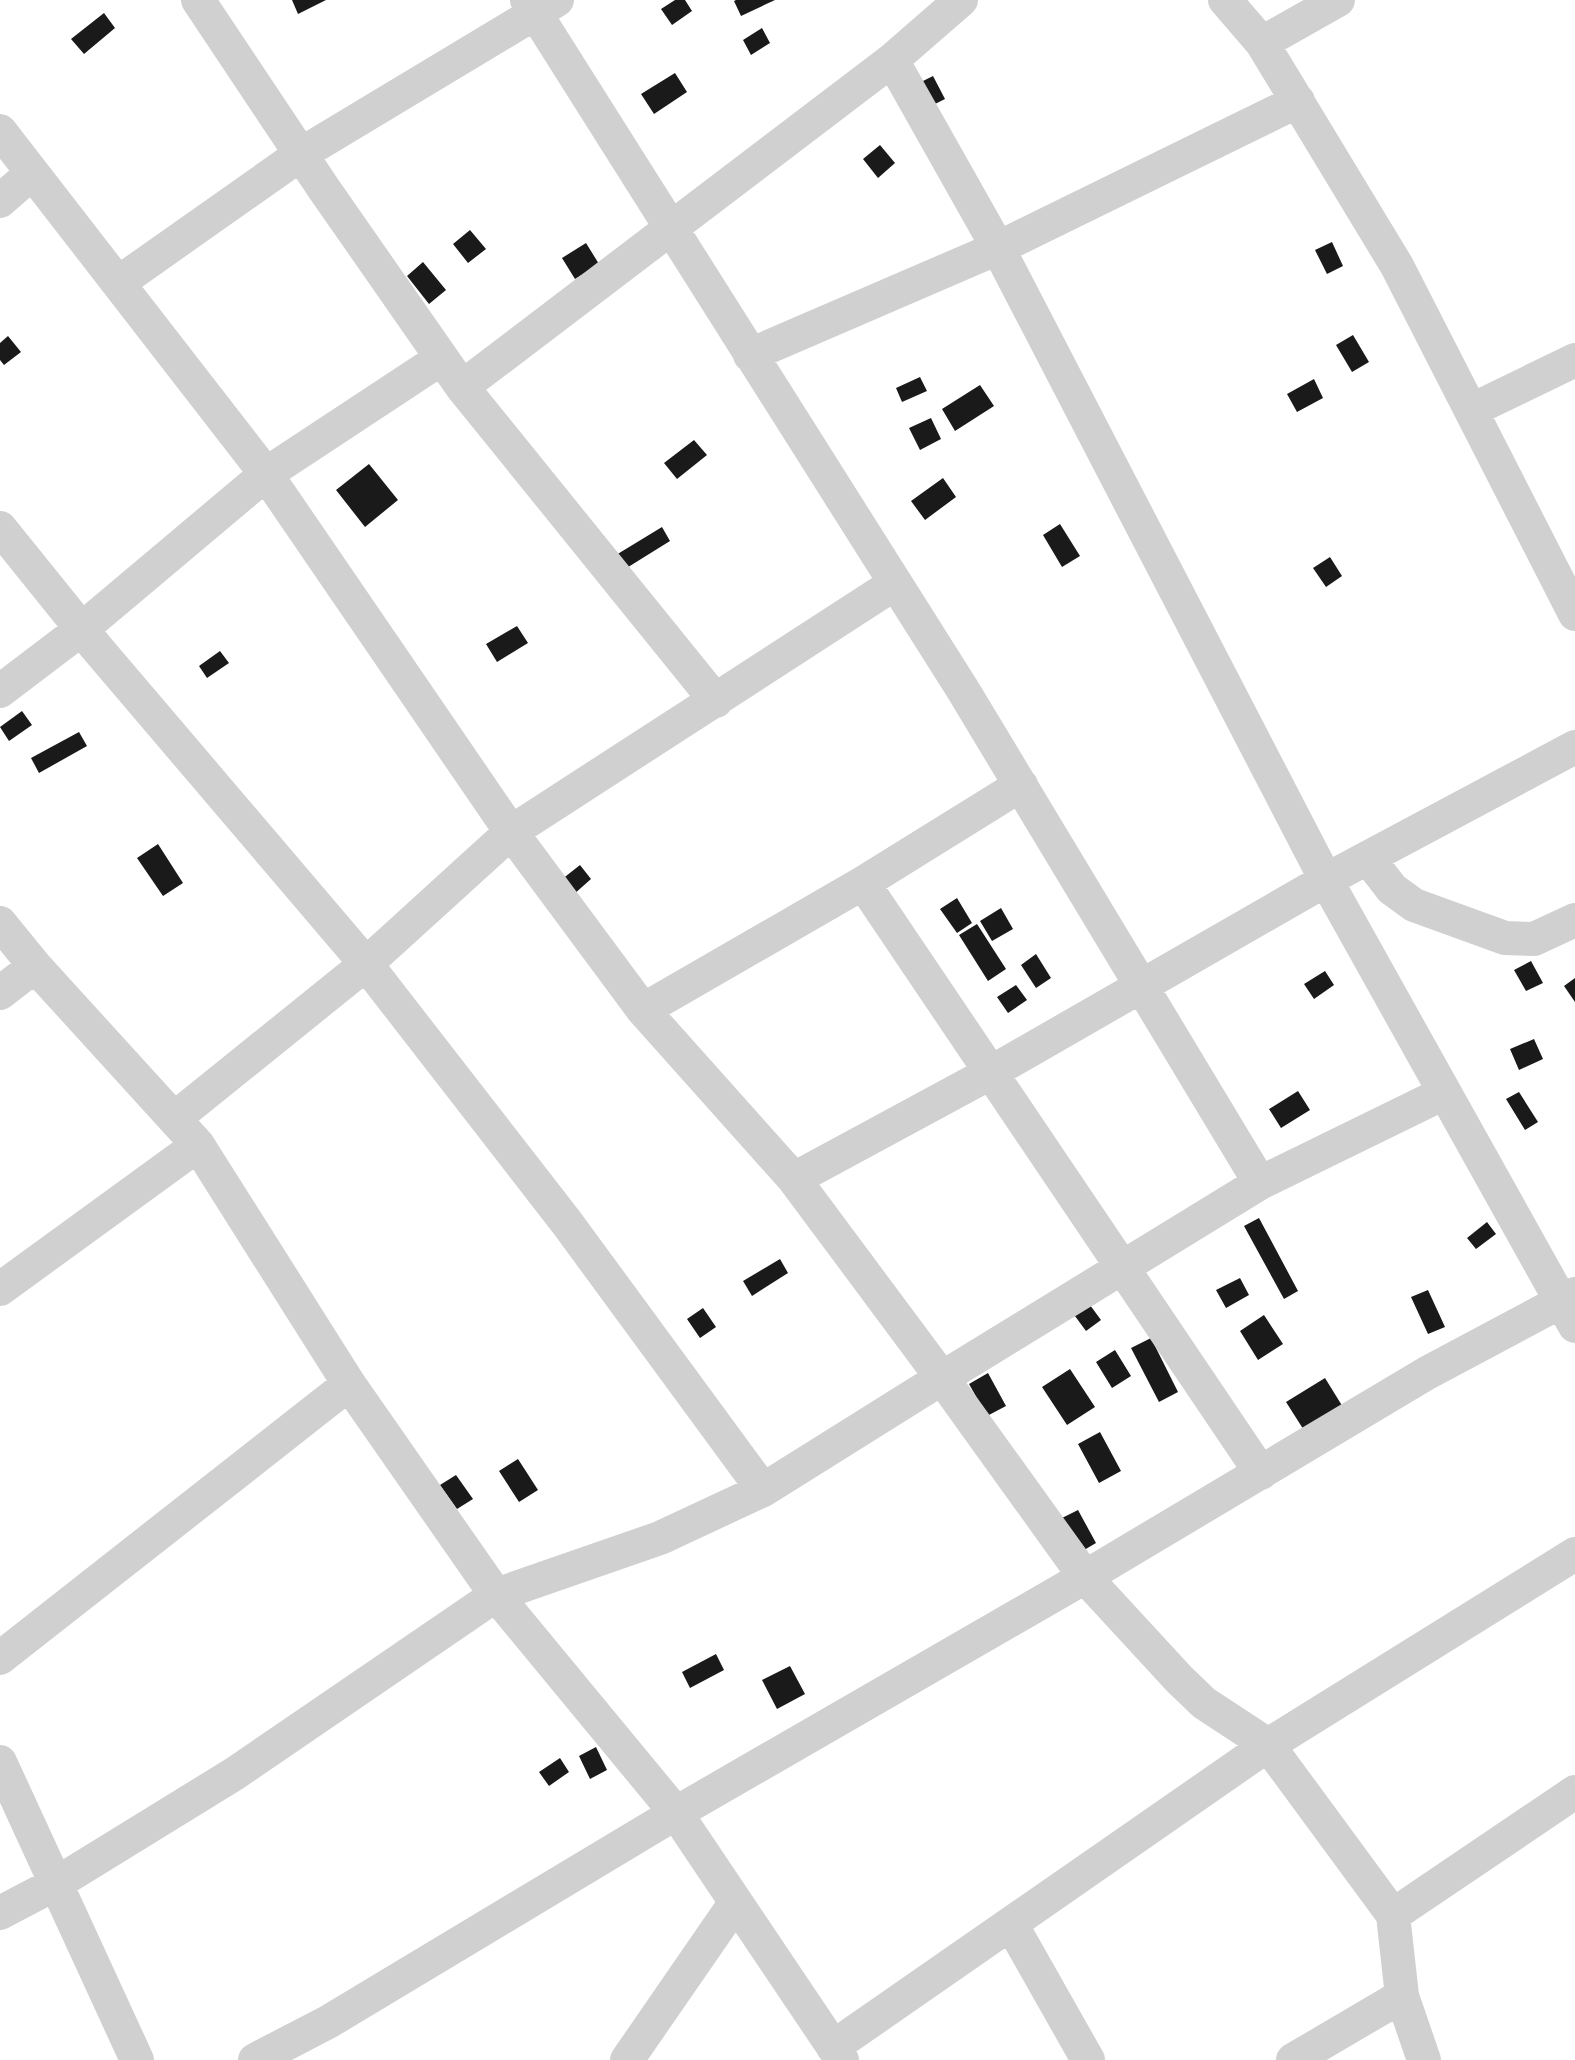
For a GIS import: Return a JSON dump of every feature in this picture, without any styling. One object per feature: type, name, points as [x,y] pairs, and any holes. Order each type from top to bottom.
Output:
[{"type":"street","points":[[198,0],[462,387],[716,701]]},
{"type":"street","points":[[462,387],[892,60],[961,0]]},
{"type":"street","points":[[1225,0],[1262,43],[1397,266],[1575,614]]},
{"type":"street","points":[[1262,43],[1338,0]]},
{"type":"street","points":[[118,283],[301,154],[540,4],[750,355],[1021,785],[1260,1183]]},
{"type":"street","points":[[255,2060],[328,2022],[676,1813],[1085,1577],[1427,1373],[1571,1307],[1444,1093],[1326,880],[998,248],[892,60]]},
{"type":"street","points":[[750,355],[998,248],[1298,101]]},
{"type":"street","points":[[0,131],[266,474],[511,832],[643,1010],[794,1179],[1085,1577],[1196,1695],[1268,1745],[1393,1915],[1402,1996],[1424,2060]]},
{"type":"street","points":[[0,201],[32,173]]},
{"type":"street","points":[[0,691],[83,628],[266,474],[442,358]]},
{"type":"street","points":[[1472,410],[1575,360]]},
{"type":"street","points":[[0,528],[96,647],[366,964],[567,1223],[763,1490]]},
{"type":"street","points":[[175,1118],[366,964],[511,832],[894,584]]},
{"type":"street","points":[[794,1179],[990,1073],[1326,880],[1575,747]]},
{"type":"street","points":[[643,1010],[863,883],[1021,785]]},
{"type":"street","points":[[1368,858],[1392,889],[1414,905],[1505,938],[1534,939],[1575,920]]},
{"type":"street","points":[[863,883],[1261,1473]]},
{"type":"street","points":[[0,923],[35,966],[198,1145],[349,1384],[496,1595],[676,1813],[838,2053],[1011,1924],[1268,1745],[1575,1554]]},
{"type":"street","points":[[0,993],[35,966]]},
{"type":"street","points":[[0,1913],[57,1883],[234,1774],[496,1595],[660,1538],[763,1490],[1260,1183],[1444,1093]]},
{"type":"street","points":[[0,1289],[198,1145]]},
{"type":"street","points":[[0,1658],[349,1384]]},
{"type":"street","points":[[0,1762],[137,2060]]},
{"type":"street","points":[[1393,1915],[1575,1792]]},
{"type":"street","points":[[627,2060],[736,1902]]},
{"type":"street","points":[[1011,1924],[1088,2060]]},
{"type":"street","points":[[1293,2060],[1402,1996]]},
{"type":"building","points":[[292,0],[326,0],[298,14]]},
{"type":"building","points":[[675,0],[685,0],[692,11],[672,25],[661,9]]},
{"type":"building","points":[[736,0],[775,0],[741,16]]},
{"type":"building","points":[[104,13],[115,28],[84,54],[71,39]]},
{"type":"building","points":[[762,28],[770,43],[751,55],[743,40]]},
{"type":"building","points":[[675,73],[687,92],[654,114],[641,94]]},
{"type":"building","points":[[933,76],[945,99],[925,109],[913,86]]},
{"type":"building","points":[[880,145],[895,163],[878,178],[863,159]]},
{"type":"building","points":[[470,230],[486,249],[468,263],[453,244]]},
{"type":"building","points":[[1332,242],[1343,266],[1327,274],[1315,250]]},
{"type":"building","points":[[586,243],[599,264],[575,279],[562,258]]},
{"type":"building","points":[[423,262],[446,290],[429,304],[407,276]]},
{"type":"building","points":[[1353,335],[1369,362],[1352,372],[1336,345]]},
{"type":"building","points":[[8,336],[21,352],[4,365],[0,360],[0,343]]},
{"type":"building","points":[[920,377],[927,391],[902,402],[896,388]]},
{"type":"building","points":[[1314,379],[1323,398],[1297,412],[1287,394]]},
{"type":"building","points":[[980,385],[994,406],[955,431],[942,409]]},
{"type":"building","points":[[931,418],[941,439],[920,450],[909,428]]},
{"type":"building","points":[[694,440],[707,455],[677,479],[664,463]]},
{"type":"building","points":[[369,464],[398,500],[365,527],[336,490]]},
{"type":"building","points":[[943,478],[956,497],[925,520],[911,501]]},
{"type":"building","points":[[1060,524],[1080,556],[1062,567],[1043,535]]},
{"type":"building","points":[[662,527],[670,541],[625,569],[616,555]]},
{"type":"building","points":[[1330,557],[1342,576],[1326,587],[1313,568]]},
{"type":"building","points":[[517,626],[528,643],[497,662],[486,644]]},
{"type":"building","points":[[220,651],[229,663],[207,678],[199,666]]},
{"type":"building","points":[[22,711],[32,725],[9,741],[0,727]]},
{"type":"building","points":[[79,732],[87,746],[39,773],[31,758]]},
{"type":"building","points":[[158,844],[183,883],[163,896],[137,858]]},
{"type":"building","points":[[580,865],[591,879],[573,895],[561,880]]},
{"type":"building","points":[[957,898],[972,923],[957,933],[940,909]]},
{"type":"building","points":[[1001,908],[1013,929],[992,941],[980,921]]},
{"type":"building","points":[[977,924],[1006,969],[988,981],[959,935]]},
{"type":"building","points":[[1036,954],[1051,978],[1036,988],[1021,965]]},
{"type":"building","points":[[1531,961],[1543,983],[1526,991],[1514,970]]},
{"type":"building","points":[[1325,971],[1334,985],[1314,999],[1304,984]]},
{"type":"building","points":[[1575,978],[1575,1002],[1564,986]]},
{"type":"building","points":[[1016,985],[1027,1000],[1008,1013],[997,997]]},
{"type":"building","points":[[1534,1039],[1543,1059],[1519,1070],[1510,1049]]},
{"type":"building","points":[[1298,1091],[1310,1110],[1281,1128],[1269,1109]]},
{"type":"building","points":[[1519,1092],[1538,1122],[1525,1130],[1506,1099]]},
{"type":"building","points":[[1259,1218],[1298,1291],[1284,1299],[1244,1226]]},
{"type":"building","points":[[1487,1222],[1496,1234],[1476,1249],[1467,1238]]},
{"type":"building","points":[[780,1259],[788,1273],[752,1296],[743,1281]]},
{"type":"building","points":[[1240,1278],[1249,1295],[1226,1308],[1216,1290]]},
{"type":"building","points":[[1428,1290],[1445,1327],[1428,1334],[1411,1297]]},
{"type":"building","points":[[1087,1301],[1101,1320],[1086,1331],[1072,1312]]},
{"type":"building","points":[[703,1308],[716,1327],[700,1338],[687,1319]]},
{"type":"building","points":[[1264,1315],[1283,1344],[1258,1360],[1240,1331]]},
{"type":"building","points":[[1151,1338],[1178,1392],[1159,1402],[1131,1348]]},
{"type":"building","points":[[1115,1350],[1131,1376],[1112,1388],[1096,1362]]},
{"type":"building","points":[[1070,1369],[1095,1407],[1067,1425],[1042,1387]]},
{"type":"building","points":[[988,1373],[1006,1406],[987,1416],[969,1384]]},
{"type":"building","points":[[1325,1378],[1346,1412],[1307,1435],[1286,1402]]},
{"type":"building","points":[[1100,1432],[1121,1471],[1099,1483],[1078,1444]]},
{"type":"building","points":[[518,1459],[538,1490],[519,1502],[499,1471]]},
{"type":"building","points":[[456,1475],[473,1499],[457,1509],[440,1485]]},
{"type":"building","points":[[1078,1510],[1096,1543],[1079,1553],[1060,1519]]},
{"type":"building","points":[[716,1654],[724,1670],[690,1688],[682,1672]]},
{"type":"building","points":[[790,1666],[805,1694],[777,1709],[762,1680]]},
{"type":"building","points":[[596,1747],[607,1770],[590,1779],[579,1756]]},
{"type":"building","points":[[560,1758],[569,1772],[549,1786],[539,1772]]}]
